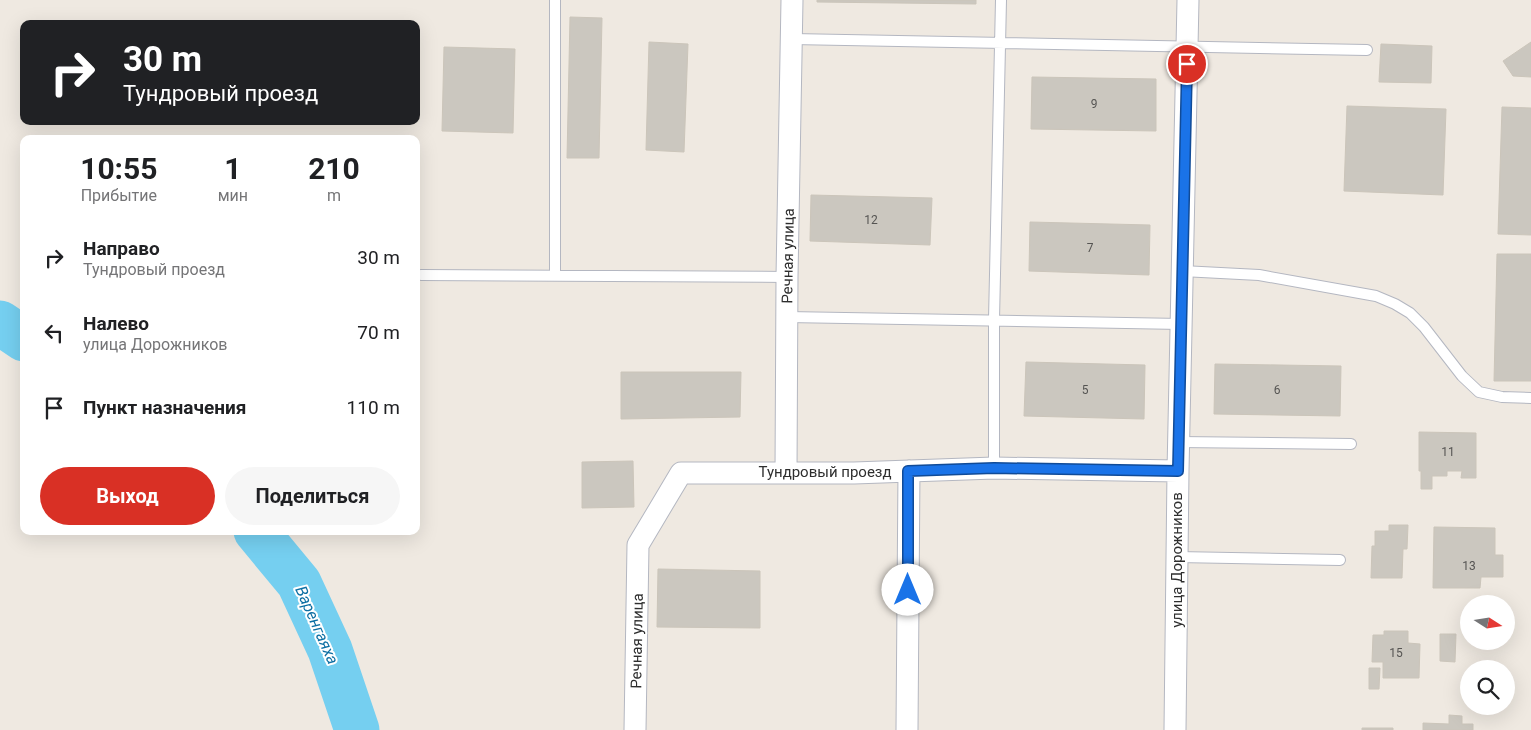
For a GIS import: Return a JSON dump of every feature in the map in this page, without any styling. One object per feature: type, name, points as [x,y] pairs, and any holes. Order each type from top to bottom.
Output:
[{"type":"street","name":"Речная улица","points":[[786,472],[792,0]]},
{"type":"street","name":"улица Дорожников","points":[[1175,730],[1178,442],[1188,0]]},
{"type":"street","name":"Тундровый проезд","points":[[681,473],[908,471],[994,468],[1178,471]]},
{"type":"street","points":[[906,730],[908,471]]},
{"type":"street","name":"Речная улица","points":[[635,730],[638,545],[681,473]]},
{"type":"lane","points":[[555,0],[555,275]]},
{"type":"lane","points":[[994,468],[994,320],[1001,0]]},
{"type":"lane","points":[[792,39],[1187,45],[1367,50]]},
{"type":"lane","points":[[1182,271],[1259,275],[1376,296],[1410,313],[1424,327],[1462,376],[1479,392],[1502,397],[1531,398]]},
{"type":"lane","points":[[421,274],[787,277]]},
{"type":"lane","points":[[787,317],[1181,324]]},
{"type":"lane","points":[[1178,442],[1351,444]]},
{"type":"lane","points":[[1177,557],[1340,560]]},
{"type":"building","points":[[817,0],[976,0],[976,4],[817,2]]},
{"type":"building","points":[[570,17],[602,18],[599,158],[567,158]]},
{"type":"building","points":[[649,42],[688,44],[684,152],[646,150]]},
{"type":"building","points":[[1531,42],[1531,77],[1513,76],[1503,61]]},
{"type":"building","points":[[1381,44],[1432,46],[1431,83],[1379,82]]},
{"type":"building","points":[[444,47],[515,49],[513,133],[442,131]]},
{"type":"building","points":[[1032,77],[1156,79],[1156,131],[1031,129]]},
{"type":"building","points":[[1347,106],[1446,109],[1443,195],[1344,191]]},
{"type":"building","points":[[1502,107],[1531,108],[1531,235],[1498,234]]},
{"type":"building","points":[[811,195],[932,198],[930,245],[810,241]]},
{"type":"building","points":[[1030,222],[1150,225],[1149,275],[1029,271]]},
{"type":"building","points":[[1497,254],[1531,254],[1531,381],[1494,381]]},
{"type":"building","points":[[1026,362],[1145,365],[1144,419],[1024,416]]},
{"type":"building","points":[[1215,364],[1341,366],[1340,416],[1214,414]]},
{"type":"building","points":[[621,372],[741,372],[740,417],[621,419]]},
{"type":"building","points":[[1419,432],[1476,433],[1476,478],[1461,478],[1462,471],[1447,471],[1447,476],[1432,476],[1432,489],[1421,489]]},
{"type":"building","points":[[633,461],[634,507],[582,508],[582,462]]},
{"type":"building","points":[[1389,525],[1408,525],[1407,549],[1403,549],[1402,578],[1371,578],[1372,546],[1375,546],[1375,531],[1389,531]]},
{"type":"building","points":[[1434,527],[1495,528],[1495,555],[1503,555],[1503,577],[1481,577],[1480,588],[1433,588]]},
{"type":"building","points":[[658,569],[760,571],[760,628],[657,627]]},
{"type":"building","points":[[1384,631],[1408,631],[1408,643],[1420,644],[1419,678],[1383,678],[1383,662],[1372,662],[1373,635],[1384,635]]},
{"type":"building","points":[[1440,634],[1456,634],[1455,662],[1440,661]]},
{"type":"building","points":[[1369,668],[1380,668],[1379,689],[1369,689]]},
{"type":"building","points":[[1449,715],[1462,716],[1462,724],[1473,724],[1473,730],[1423,730],[1423,723],[1449,724]]},
{"type":"building","points":[[1362,728],[1393,728],[1393,730],[1362,730]]},
{"type":"waterway","name":"Варенгаяха","points":[[0,323],[20,336]]},
{"type":"waterway","name":"Варенгаяха","points":[[259,535],[299,583],[330,650],[357,730]]},
{"type":"route","points":[[908,590],[908,471],[994,468],[1178,471],[1187,64]]}]
